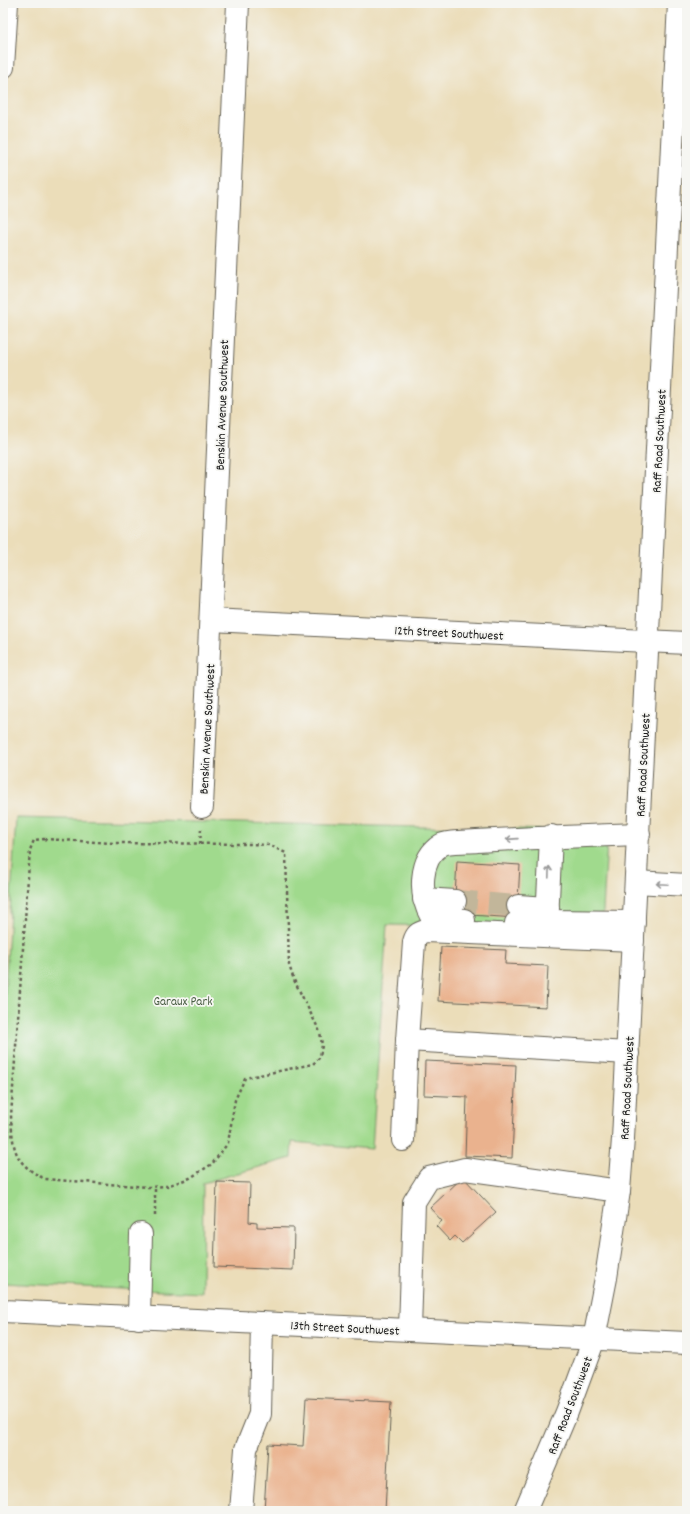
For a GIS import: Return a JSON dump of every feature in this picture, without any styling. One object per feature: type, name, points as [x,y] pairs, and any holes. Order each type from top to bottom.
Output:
[{"type":"street","points":[[3,67],[7,3]]},
{"type":"street","name":"Benskin Avenue Southwest","points":[[202,807],[238,3]]},
{"type":"street","points":[[680,3],[687,5]]},
{"type":"street","name":"Raff Road Southwest","points":[[525,1511],[568,1412],[594,1339],[606,1278],[619,1190],[628,1052],[648,642],[680,131],[680,3]]},
{"type":"street","name":"12th Street Southwest","points":[[211,620],[687,643]]},
{"type":"street","points":[[548,914],[530,924],[440,918],[431,916],[425,905],[423,874],[429,856],[442,844],[551,836],[638,834]]},
{"type":"street","points":[[548,914],[551,836]]},
{"type":"street","points":[[636,882],[687,885]]},
{"type":"street","points":[[424,899],[455,901]]},
{"type":"street","points":[[518,906],[548,914],[634,931]]},
{"type":"street","points":[[403,1140],[407,1040],[414,942],[419,933],[634,931]]},
{"type":"street","points":[[407,1040],[628,1052]]},
{"type":"street","points":[[410,1330],[414,1202],[429,1178],[465,1169],[619,1190]]},
{"type":"street","points":[[139,1318],[141,1234]]},
{"type":"street","name":"13th Street Southwest","points":[[3,1311],[687,1344]]},
{"type":"street","points":[[241,1511],[246,1449],[260,1414],[262,1323]]},
{"type":"path","points":[[34,840],[225,845],[250,844],[269,845],[286,853],[289,965],[294,980],[320,1032],[322,1045],[320,1057],[313,1064],[245,1078],[235,1100],[228,1143],[212,1164],[190,1178],[167,1186],[155,1187],[45,1179],[33,1173],[19,1160],[13,1141],[12,1116],[30,850],[34,840]]},
{"type":"path","points":[[155,1187],[155,1218]]},
{"type":"green space","name":"Garaux Park","points":[[16,818],[557,830],[608,825],[602,928],[387,925],[372,1149],[292,1142],[291,1158],[203,1183],[202,1293],[3,1283],[3,1023]]},
{"type":"building","points":[[457,861],[520,865],[517,918],[454,914]]},
{"type":"building","points":[[441,947],[506,950],[505,964],[548,966],[546,1007],[438,1001]]},
{"type":"building","points":[[425,1061],[516,1065],[512,1158],[465,1156],[467,1097],[424,1095]]},
{"type":"building","points":[[463,1177],[496,1212],[462,1243],[455,1236],[450,1241],[436,1226],[442,1221],[430,1208]]},
{"type":"building","points":[[217,1182],[250,1183],[249,1222],[257,1223],[257,1227],[294,1228],[293,1270],[214,1267]]},
{"type":"building","points":[[306,1398],[391,1402],[385,1511],[264,1511],[268,1444],[303,1446]]},
{"type":"tunnel","points":[[455,901],[518,906]]}]
